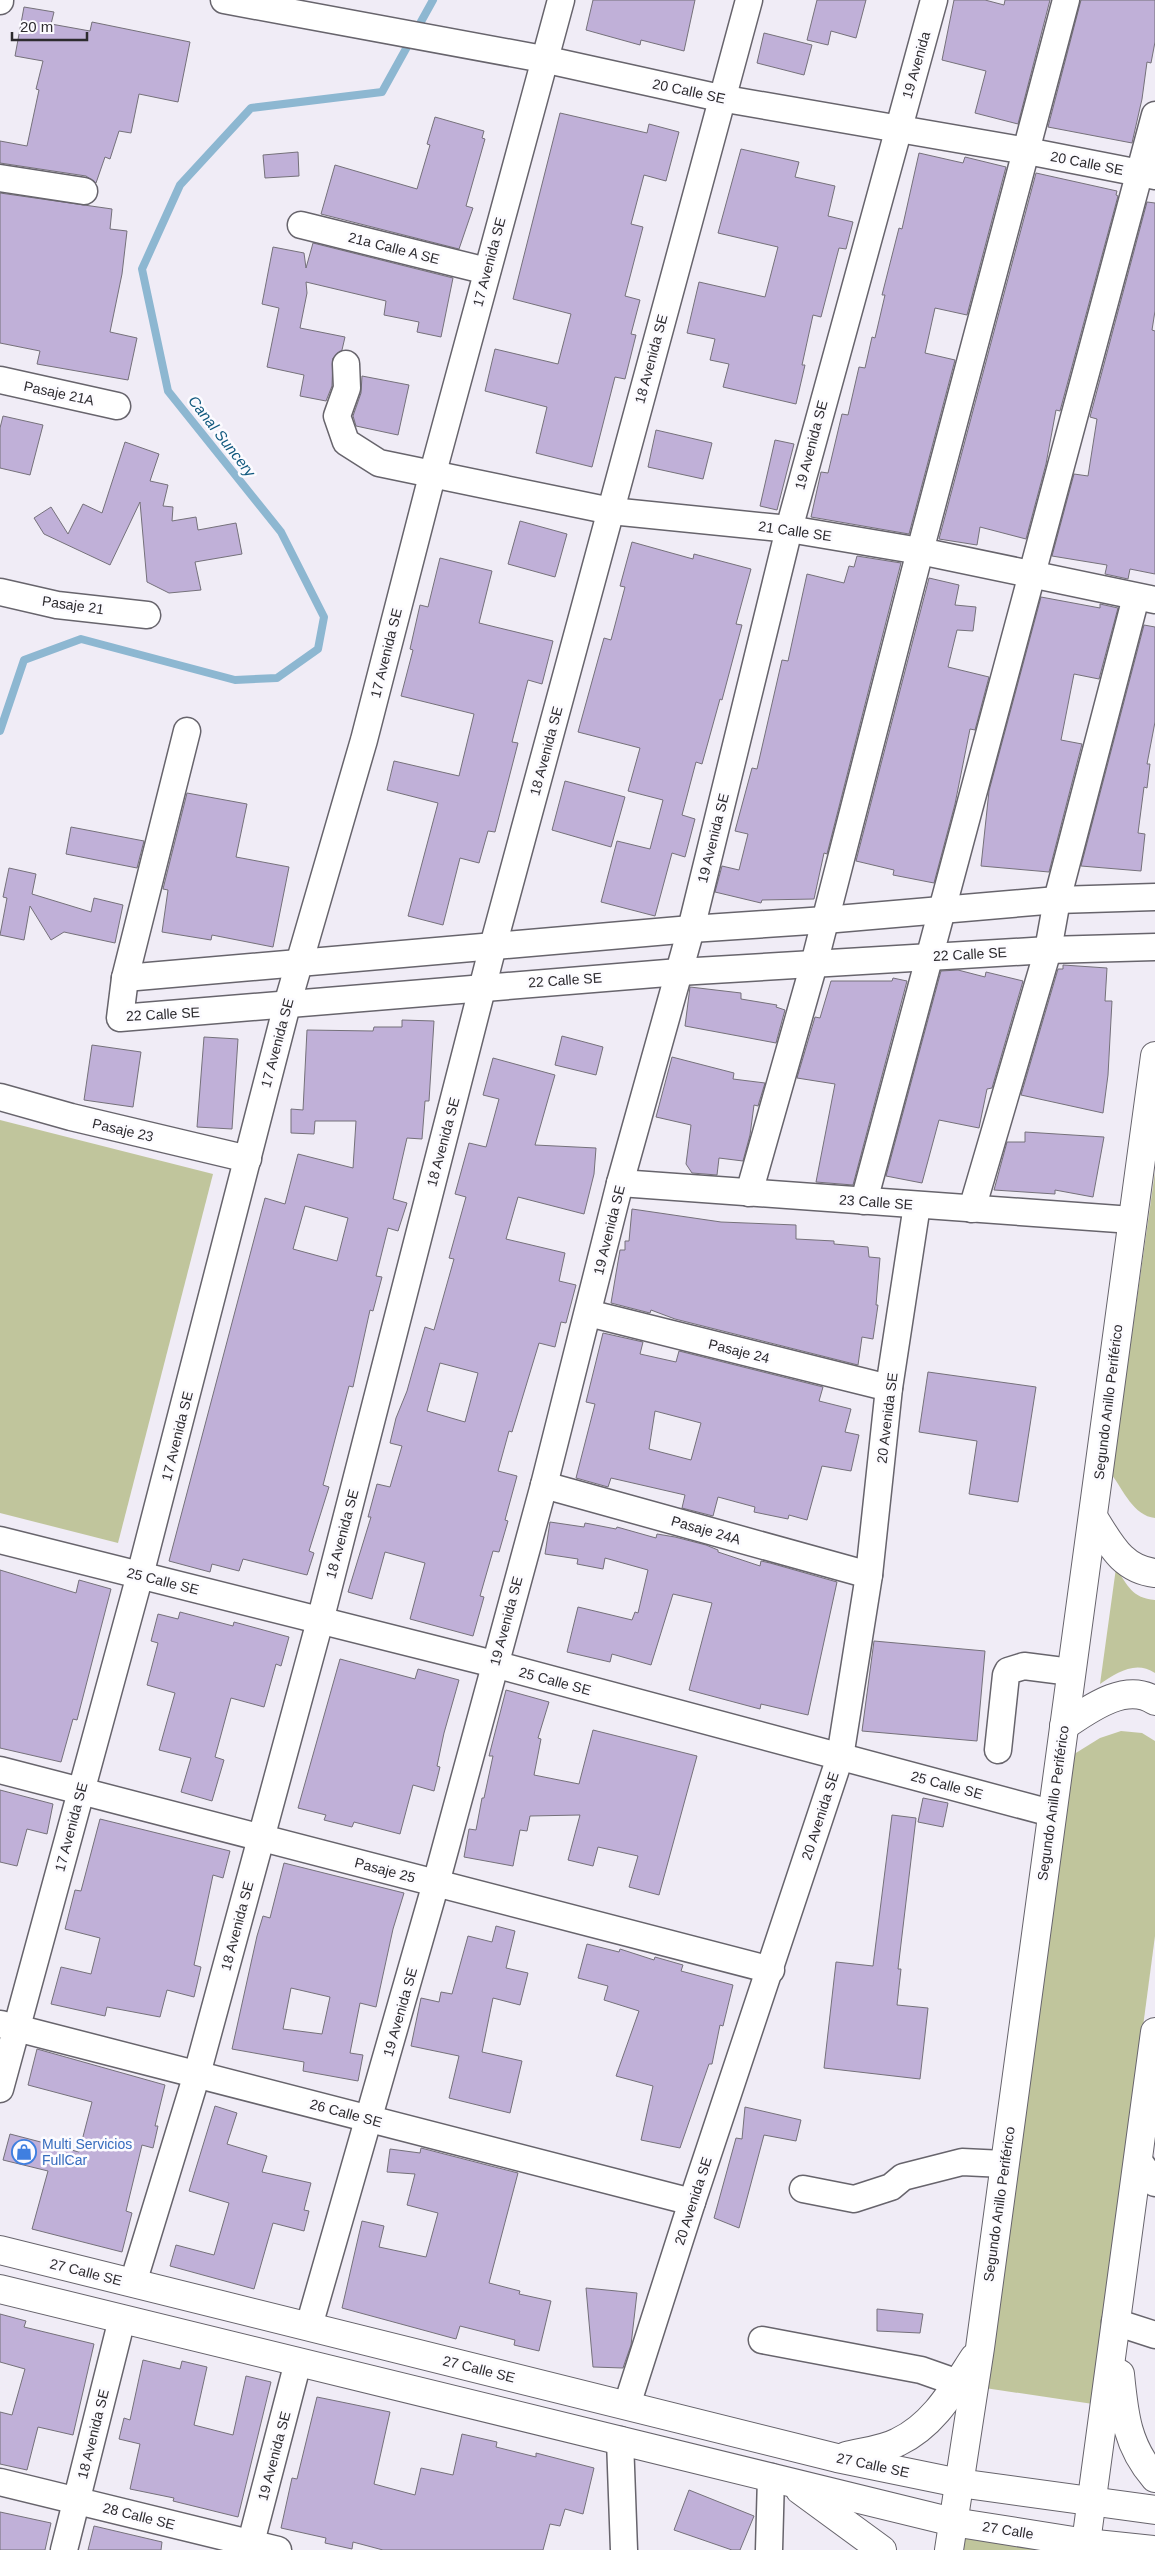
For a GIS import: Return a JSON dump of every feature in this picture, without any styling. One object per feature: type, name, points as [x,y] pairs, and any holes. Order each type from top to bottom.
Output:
[{"type":"main road","name":"Segundo Anillo Periférico","points":[[949,2550],[980,2348],[1155,1056]]},
{"type":"main road","points":[[1093,1517],[1122,1559],[1140,1571],[1155,1573]]},
{"type":"main road","points":[[1064,1726],[1099,1703],[1125,1695],[1150,1697],[1155,1701]]},
{"type":"main road","points":[[1086,2546],[1155,2032]]},
{"type":"main road","name":"27 Calle SE","points":[[0,2250],[837,2458],[959,2483]]},
{"type":"main road","points":[[0,2289],[953,2522]]},
{"type":"main road","points":[[1115,2324],[1124,2421],[1142,2463],[1155,2478]]},
{"type":"main road","points":[[837,2458],[897,2443],[921,2428],[945,2404],[980,2348]]},
{"type":"main road","points":[[780,2480],[882,2550]]},
{"type":"main road","points":[[959,2483],[1092,2503],[1155,2510]]},
{"type":"main road","name":"27 Calle","points":[[953,2522],[1086,2546],[1153,2550]]},
{"type":"street","name":"20 Calle SE","points":[[224,0],[543,59],[720,98],[1027,151],[1148,175]]},
{"type":"street","name":"17 Avenida SE","points":[[0,2089],[8,2026],[81,1791],[140,1576],[287,1006],[364,740],[543,59],[561,0]]},
{"type":"street","name":"18 Avenida SE","points":[[133,2283],[197,2074],[320,1621],[494,946],[720,98],[749,0]]},
{"type":"street","name":"19 Avenida","points":[[897,130],[934,0]]},
{"type":"street","points":[[749,1193],[814,964],[920,551],[1066,0]]},
{"type":"street","points":[[864,1201],[943,910],[1030,574],[1148,175],[1155,115]]},
{"type":"street","name":"19 Avenida SE","points":[[309,2326],[370,2119],[436,1883],[544,1485],[620,1183],[691,929],[789,529],[897,130]]},
{"type":"street","points":[[0,178],[84,191]]},
{"type":"street","name":"21a Calle A SE","points":[[301,225],[487,271]]},
{"type":"street","name":"21 Calle SE","points":[[346,364],[347,388],[337,416],[346,442],[379,463],[432,476],[611,510],[789,529],[920,551],[1146,599]]},
{"type":"street","name":"Pasaje 21A","points":[[0,380],[117,406]]},
{"type":"street","name":"Pasaje 21","points":[[0,592],[57,605],[147,615]]},
{"type":"street","points":[[972,1209],[1048,950],[1058,900],[1146,599]]},
{"type":"street","points":[[187,731],[125,978],[691,929],[824,920],[1058,900],[1155,897]]},
{"type":"street","name":"22 Calle SE","points":[[125,978],[120,1018],[287,1006],[484,986],[679,972],[930,956],[1155,947]]},
{"type":"street","name":"Pasaje 23","points":[[0,1097],[71,1118],[248,1158]]},
{"type":"street","name":"23 Calle SE","points":[[620,1183],[1132,1220]]},
{"type":"street","name":"20 Avenida SE","points":[[627,2405],[692,2202],[771,1970],[840,1757],[869,1576],[889,1388],[918,1205]]},
{"type":"street","name":"Pasaje 24","points":[[588,1313],[889,1388]]},
{"type":"street","name":"Pasaje 24A","points":[[544,1485],[869,1576]]},
{"type":"street","name":"25 Calle SE","points":[[0,1540],[494,1664],[1051,1813]]},
{"type":"street","points":[[998,1750],[1008,1671],[1024,1666],[1071,1672]]},
{"type":"street","name":"Pasaje 25","points":[[0,1770],[771,1970]]},
{"type":"street","name":"26 Calle SE","points":[[8,2026],[692,2202]]},
{"type":"street","points":[[1138,2160],[1155,2183]]},
{"type":"street","points":[[803,2190],[854,2199],[890,2187],[903,2177],[962,2162],[1004,2164]]},
{"type":"street","name":"18 Avenida SE","points":[[64,2550],[122,2319]]},
{"type":"street","points":[[1115,2324],[1155,2336]]},
{"type":"street","points":[[762,2340],[921,2370],[958,2383]]},
{"type":"street","name":"19 Avenida SE","points":[[250,2547],[298,2362]]},
{"type":"street","points":[[620,2440],[624,2550]]},
{"type":"street","points":[[769,2550],[780,2480]]},
{"type":"street","name":"28 Calle SE","points":[[0,2482],[250,2547],[278,2550]]},
{"type":"green space","points":[[0,1120],[213,1174],[118,1543],[0,1513]]},
{"type":"green space","points":[[1155,1172],[1155,1518],[1141,1513],[1135,1507],[1112,1475]]},
{"type":"green space","points":[[1116,1568],[1131,1590],[1141,1597],[1155,1600],[1155,1673],[1148,1669],[1133,1668],[1120,1672],[1100,1684]]},
{"type":"green space","points":[[1121,1731],[1142,1733],[1155,1741],[1155,1936],[1093,2404],[985,2388],[1071,1756],[1100,1738]]},
{"type":"green space","points":[[956,2526],[1081,2550],[953,2550]]},
{"type":"building","points":[[593,0],[695,0],[684,51],[641,40],[640,45],[586,30]]},
{"type":"building","points":[[817,0],[866,0],[856,38],[831,31],[828,45],[807,40]]},
{"type":"building","points":[[954,0],[985,0],[1004,5],[1005,0],[1050,0],[1018,124],[975,113],[986,71],[942,60]]},
{"type":"building","points":[[1081,0],[1155,0],[1155,42],[1151,63],[1147,62],[1142,99],[1132,143],[1048,127]]},
{"type":"building","points":[[24,7],[54,12],[51,24],[90,31],[92,22],[190,42],[178,102],[139,94],[131,133],[119,131],[110,159],[105,157],[96,183],[86,176],[0,163],[0,141],[27,146],[39,90],[36,89],[43,61],[15,56]]},
{"type":"building","points":[[764,33],[812,45],[804,75],[757,63]]},
{"type":"building","points":[[560,113],[647,133],[649,124],[679,132],[666,181],[644,175],[631,224],[643,227],[625,296],[640,300],[631,334],[636,335],[625,379],[615,377],[592,467],[536,453],[547,407],[485,391],[495,349],[558,364],[571,314],[513,299]]},
{"type":"building","points":[[435,117],[484,131],[482,138],[485,139],[466,206],[473,208],[459,249],[321,214],[335,165],[417,189],[430,145],[427,144]]},
{"type":"building","points":[[741,149],[799,162],[795,177],[835,186],[828,216],[853,222],[846,249],[839,248],[821,317],[813,315],[802,365],[805,365],[796,404],[723,387],[729,364],[710,360],[715,339],[687,333],[699,282],[765,297],[778,247],[718,233]]},
{"type":"building","points":[[298,152],[299,176],[265,178],[263,155]]},
{"type":"building","points":[[919,153],[963,163],[965,157],[1006,167],[967,315],[935,308],[925,353],[955,360],[909,534],[811,517],[821,472],[828,473],[842,414],[848,415],[859,367],[865,368],[872,337],[875,338],[885,295],[882,295],[899,228],[902,229]]},
{"type":"building","points":[[1036,173],[1117,191],[1116,195],[1118,196],[1060,411],[1056,410],[1046,464],[1026,539],[980,527],[977,545],[939,539]]},
{"type":"building","points":[[0,193],[112,209],[110,229],[127,231],[122,274],[110,332],[137,338],[128,380],[37,364],[40,351],[0,343]]},
{"type":"building","points":[[1147,202],[1155,203],[1155,311],[1152,330],[1155,331],[1155,574],[1130,569],[1128,579],[1105,574],[1107,565],[1052,556],[1074,474],[1088,476],[1097,419],[1090,417]]},
{"type":"building","points":[[313,243],[453,278],[441,337],[417,332],[419,322],[384,315],[386,301],[306,282],[307,293],[300,328],[345,337],[342,350],[333,358],[332,386],[326,401],[300,396],[304,375],[267,367],[279,308],[262,304],[273,247],[304,253],[306,268]]},
{"type":"building","points":[[362,376],[409,385],[398,435],[356,426],[353,416],[361,393]]},
{"type":"building","points":[[3,416],[43,425],[30,475],[0,468],[0,428]]},
{"type":"building","points":[[656,430],[712,443],[703,479],[648,467]]},
{"type":"building","points":[[775,440],[794,444],[777,510],[760,506]]},
{"type":"building","points":[[125,442],[159,454],[150,481],[168,485],[163,506],[173,507],[172,521],[196,517],[198,530],[236,523],[242,554],[195,562],[201,590],[169,593],[147,582],[140,502],[110,565],[44,534],[34,518],[51,507],[68,534],[83,504],[102,513]]},
{"type":"building","points":[[520,521],[567,534],[555,577],[508,564]]},
{"type":"building","points":[[632,542],[693,559],[694,554],[751,569],[736,624],[742,625],[722,700],[720,699],[702,764],[696,762],[682,815],[695,819],[685,857],[672,853],[655,916],[601,902],[617,841],[650,849],[663,800],[628,791],[640,748],[578,732],[604,638],[611,640],[625,587],[620,586]]},
{"type":"building","points":[[857,556],[901,563],[827,854],[824,853],[814,899],[762,900],[761,903],[715,892],[722,866],[739,870],[748,834],[735,831],[752,768],[757,769],[782,660],[788,661],[807,574],[844,583],[849,566],[854,567]]},
{"type":"building","points":[[440,558],[492,571],[479,623],[553,641],[542,684],[528,680],[512,742],[518,743],[495,832],[488,831],[479,863],[460,858],[443,925],[408,916],[438,803],[387,790],[394,761],[459,776],[474,714],[401,696],[413,650],[410,649],[420,605],[428,607]]},
{"type":"building","points":[[929,578],[959,585],[955,605],[976,607],[973,631],[957,630],[948,667],[989,677],[975,730],[970,729],[955,804],[934,883],[893,875],[894,870],[856,861]]},
{"type":"building","points":[[1041,597],[1100,608],[1100,604],[1118,608],[1099,679],[1074,674],[1061,740],[1082,744],[1049,872],[981,866],[989,791]]},
{"type":"building","points":[[1144,625],[1155,627],[1155,722],[1147,764],[1150,764],[1147,788],[1144,787],[1138,833],[1145,834],[1141,871],[1081,866]]},
{"type":"building","points":[[565,781],[625,797],[611,847],[552,830]]},
{"type":"building","points":[[187,793],[247,804],[236,857],[289,867],[273,947],[212,935],[211,940],[162,932],[168,890],[163,889]]},
{"type":"building","points":[[71,827],[144,841],[137,868],[66,854]]},
{"type":"building","points":[[9,868],[36,874],[32,894],[91,912],[94,898],[123,905],[115,943],[64,932],[51,940],[30,906],[24,940],[0,935],[7,898],[3,897]]},
{"type":"building","points":[[1063,965],[1107,968],[1105,1001],[1112,1001],[1108,1075],[1103,1113],[1021,1095],[1058,969],[1063,969]]},
{"type":"building","points":[[958,970],[985,977],[986,972],[1023,981],[992,1088],[987,1089],[979,1128],[939,1120],[922,1183],[886,1176],[941,971]]},
{"type":"building","points":[[893,978],[907,981],[853,1185],[816,1182],[835,1084],[797,1078],[815,1017],[820,1018],[831,981],[892,981]]},
{"type":"building","points":[[690,987],[741,993],[741,999],[777,1005],[776,1007],[785,1010],[776,1043],[685,1026]]},
{"type":"building","points":[[402,1020],[434,1021],[429,1101],[425,1101],[422,1139],[407,1138],[393,1199],[407,1203],[398,1231],[388,1228],[376,1276],[382,1277],[373,1311],[370,1310],[353,1387],[349,1386],[323,1485],[329,1487],[309,1551],[314,1553],[307,1575],[243,1559],[239,1571],[212,1564],[210,1572],[169,1561],[265,1198],[285,1204],[298,1154],[353,1168],[356,1121],[315,1121],[314,1134],[291,1133],[291,1109],[303,1110],[307,1030],[373,1031],[374,1027],[402,1027]],"holes":[[[305,1206],[348,1218],[337,1261],[293,1249]]]},
{"type":"building","points":[[562,1036],[603,1047],[596,1075],[555,1065]]},
{"type":"building","points":[[204,1037],[238,1039],[232,1129],[197,1127]]},
{"type":"building","points":[[92,1045],[141,1052],[133,1107],[84,1100]]},
{"type":"building","points":[[672,1057],[734,1073],[733,1079],[765,1083],[758,1106],[754,1105],[750,1135],[743,1161],[719,1158],[717,1175],[692,1173],[686,1164],[691,1125],[656,1117]]},
{"type":"building","points":[[493,1058],[555,1075],[535,1145],[596,1148],[594,1174],[584,1214],[518,1197],[506,1239],[565,1253],[559,1281],[576,1285],[566,1323],[561,1322],[555,1347],[539,1343],[512,1432],[509,1431],[498,1471],[517,1476],[505,1520],[508,1521],[499,1552],[493,1551],[480,1596],[484,1597],[473,1636],[410,1619],[425,1563],[385,1552],[372,1599],[348,1592],[371,1517],[368,1517],[377,1484],[390,1487],[402,1446],[390,1443],[396,1418],[407,1391],[425,1327],[434,1330],[454,1259],[449,1258],[466,1197],[455,1194],[469,1143],[486,1147],[499,1099],[483,1095]],"holes":[[[440,1363],[478,1373],[465,1422],[427,1411]]]},
{"type":"building","points":[[1025,1132],[1104,1137],[1093,1197],[1055,1190],[1055,1194],[994,1190],[1007,1142],[1025,1142]]},
{"type":"building","points":[[632,1209],[721,1222],[796,1225],[796,1239],[834,1241],[834,1244],[868,1247],[869,1257],[880,1258],[876,1305],[878,1305],[873,1339],[862,1337],[858,1365],[675,1319],[651,1310],[650,1313],[611,1303],[620,1250],[625,1250],[625,1241],[629,1241]]},
{"type":"building","points":[[603,1333],[643,1342],[640,1354],[676,1362],[679,1351],[823,1387],[819,1401],[851,1409],[845,1432],[859,1435],[851,1471],[822,1466],[807,1520],[789,1515],[788,1519],[754,1512],[755,1507],[718,1497],[713,1516],[682,1508],[685,1495],[611,1478],[608,1487],[576,1478],[595,1404],[586,1402]],"holes":[[[655,1411],[701,1423],[691,1460],[649,1449]]]},
{"type":"building","points":[[928,1372],[1036,1387],[1018,1502],[969,1494],[977,1441],[919,1432]]},
{"type":"building","points":[[550,1522],[584,1527],[585,1523],[616,1529],[617,1527],[656,1538],[657,1534],[675,1537],[706,1545],[718,1550],[718,1552],[760,1566],[761,1561],[837,1582],[808,1715],[761,1704],[760,1709],[689,1690],[712,1603],[673,1594],[651,1665],[612,1654],[610,1662],[567,1652],[578,1607],[632,1620],[635,1612],[638,1613],[648,1570],[605,1558],[603,1569],[577,1564],[578,1559],[545,1554]]},
{"type":"building","points":[[0,1570],[76,1593],[79,1580],[111,1589],[77,1720],[73,1719],[61,1762],[0,1748]]},
{"type":"building","points":[[180,1612],[233,1626],[234,1622],[289,1637],[281,1666],[276,1664],[264,1707],[231,1698],[215,1757],[224,1760],[212,1801],[181,1792],[191,1758],[159,1750],[175,1693],[147,1685],[158,1643],[151,1641],[158,1614],[178,1619]]},
{"type":"building","points":[[874,1641],[985,1651],[977,1741],[862,1731]]},
{"type":"building","points":[[340,1659],[415,1679],[418,1669],[459,1680],[444,1733],[437,1766],[440,1767],[434,1791],[413,1785],[400,1834],[354,1822],[352,1827],[324,1820],[326,1815],[298,1808]]},
{"type":"building","points":[[506,1690],[549,1702],[538,1738],[541,1739],[534,1775],[579,1784],[593,1730],[697,1756],[659,1895],[629,1887],[638,1856],[598,1847],[593,1866],[568,1860],[580,1815],[530,1816],[527,1831],[520,1830],[513,1866],[464,1857],[469,1829],[476,1830],[493,1756],[489,1756]]},
{"type":"building","points":[[0,1790],[53,1804],[47,1834],[27,1829],[17,1866],[0,1862]]},
{"type":"building","points":[[923,1798],[948,1803],[943,1827],[918,1822]]},
{"type":"building","points":[[892,1815],[916,1818],[898,1969],[901,1969],[897,2005],[928,2008],[920,2079],[824,2068],[836,1962],[873,1966]]},
{"type":"building","points":[[100,1819],[230,1851],[223,1878],[213,1875],[194,1965],[201,1967],[194,1997],[167,1990],[160,2017],[107,2007],[105,2016],[51,2004],[61,1967],[91,1974],[100,1938],[65,1929],[75,1890],[81,1891]]},
{"type":"building","points":[[284,1863],[404,1893],[393,1929],[376,2007],[360,2003],[350,2053],[363,2055],[358,2081],[303,2071],[304,2062],[232,2049],[257,1936],[263,1916],[270,1918]],"holes":[[[291,1988],[330,1997],[322,2034],[283,2029]]]},
{"type":"building","points":[[496,1926],[515,1931],[506,1968],[528,1973],[520,2005],[493,1998],[482,2052],[522,2061],[510,2113],[449,2098],[459,2056],[411,2046],[421,1998],[439,2002],[441,1992],[452,1994],[468,1936],[492,1942]]},
{"type":"building","points":[[587,1944],[619,1952],[620,1949],[654,1960],[655,1957],[683,1965],[681,1971],[733,1985],[723,2026],[720,2025],[712,2064],[709,2064],[680,2148],[641,2140],[653,2086],[616,2076],[639,2011],[604,2000],[608,1986],[578,1978]]},
{"type":"building","points":[[37,2049],[165,2085],[155,2126],[158,2126],[153,2148],[142,2145],[126,2211],[132,2213],[122,2252],[32,2229],[48,2171],[3,2160],[10,2134],[79,2152],[92,2102],[28,2085]]},
{"type":"building","points":[[215,2106],[237,2113],[227,2144],[267,2156],[262,2172],[311,2183],[304,2210],[309,2211],[304,2231],[273,2223],[254,2289],[170,2266],[176,2245],[214,2255],[229,2203],[189,2191]]},
{"type":"building","points":[[745,2107],[801,2120],[796,2141],[764,2135],[739,2228],[714,2218],[736,2138],[742,2139]]},
{"type":"building","points":[[421,2148],[518,2173],[489,2283],[520,2291],[519,2294],[551,2301],[539,2351],[514,2345],[515,2340],[460,2326],[456,2339],[342,2308],[362,2221],[384,2226],[379,2247],[426,2257],[438,2213],[407,2205],[415,2174],[387,2172],[390,2149],[420,2153]]},
{"type":"building","points":[[586,2288],[637,2293],[631,2345],[623,2368],[593,2367]]},
{"type":"building","points":[[877,2309],[923,2314],[920,2333],[877,2331]]},
{"type":"building","points":[[0,2314],[26,2321],[24,2327],[94,2344],[73,2435],[38,2427],[27,2470],[0,2464],[0,2412],[12,2415],[25,2369],[0,2362]]},
{"type":"building","points":[[143,2360],[180,2369],[182,2361],[207,2367],[194,2425],[233,2435],[246,2376],[271,2382],[238,2517],[173,2501],[174,2498],[130,2489],[140,2444],[119,2439],[124,2418],[130,2420]]},
{"type":"building","points":[[317,2397],[390,2412],[374,2484],[415,2495],[421,2468],[453,2475],[462,2434],[497,2442],[496,2447],[536,2457],[536,2453],[594,2468],[583,2514],[565,2509],[560,2526],[550,2524],[543,2550],[383,2550],[353,2542],[352,2549],[325,2543],[326,2538],[281,2528],[292,2478],[297,2479]]},
{"type":"building","points":[[689,2490],[754,2516],[740,2550],[732,2550],[674,2530]]},
{"type":"building","points":[[0,2512],[51,2523],[45,2550],[0,2550]]},
{"type":"building","points":[[94,2526],[162,2542],[161,2550],[88,2550]]},
{"type":"waterway","name":"Canal Suncery","points":[[0,731],[24,660],[81,639],[235,680],[277,678],[318,649],[324,617],[281,532],[168,391],[142,269],[180,185],[251,108],[382,92],[433,0]]},
{"type":"place","name":"Multi Servicios FullCar","points":[[24,2152]]}]
